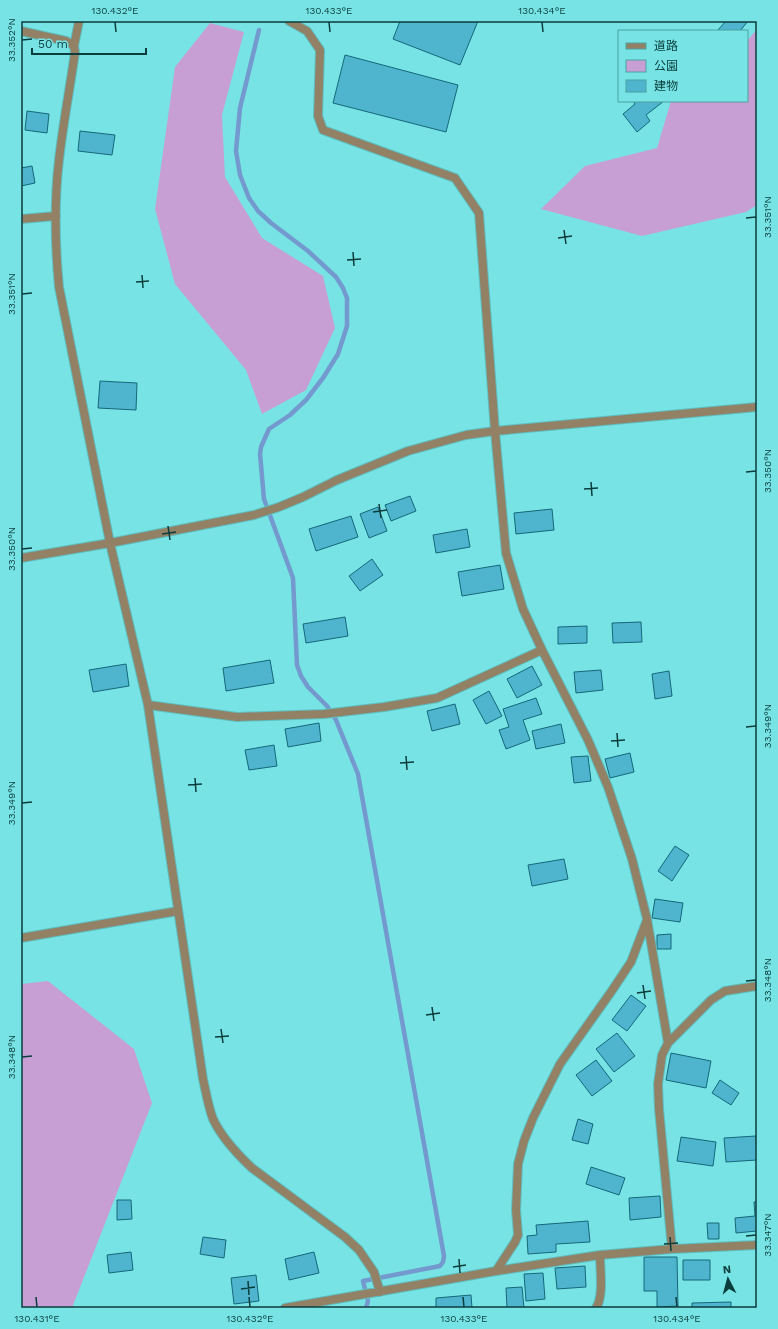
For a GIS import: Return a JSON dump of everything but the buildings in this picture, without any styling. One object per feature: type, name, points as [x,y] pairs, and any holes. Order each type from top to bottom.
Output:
[{"type":"street","points":[[79,21],[74,46],[76,52],[58,160],[56,247],[59,287],[110,543],[148,705],[203,1079],[213,1119],[225,1139],[238,1155],[252,1168],[345,1237],[359,1250],[374,1272],[380,1292]]},
{"type":"street","points":[[289,21],[307,31],[320,50],[318,116],[323,130],[455,178],[480,213],[495,431],[506,553],[523,609],[542,650],[588,740],[608,788],[632,860],[647,919],[668,1043]]},
{"type":"street","points":[[21,31],[66,42],[74,46]]},
{"type":"street","points":[[21,219],[56,216]]},
{"type":"street","points":[[21,558],[110,543],[254,515],[279,507],[337,480],[408,451],[466,435],[495,431],[757,407]]},
{"type":"street","points":[[148,705],[236,717],[324,714],[384,707],[437,698],[542,650]]},
{"type":"street","points":[[21,938],[178,911]]},
{"type":"street","points":[[496,1271],[518,1235],[516,1204],[518,1164],[524,1141],[533,1118],[560,1064],[631,962],[647,919]]},
{"type":"street","points":[[672,1249],[659,1109],[658,1084],[662,1055],[668,1043],[711,1000],[725,991],[757,986]]},
{"type":"street","points":[[285,1308],[496,1271],[600,1255],[672,1249],[757,1245]]},
{"type":"street","points":[[596,1308],[598,1305],[601,1284],[600,1255]]},
{"type":"green space","points":[[210,23],[244,32],[222,115],[225,177],[262,238],[323,276],[335,328],[306,390],[262,414],[246,370],[175,284],[155,209],[175,67]]},
{"type":"green space","points":[[757,29],[757,205],[746,212],[642,236],[541,209],[585,166],[657,148],[671,102],[748,102],[748,40]]},
{"type":"green space","points":[[48,981],[134,1049],[152,1103],[72,1308],[21,1308],[21,984]]},
{"type":"waterway","points":[[259,30],[240,108],[236,151],[240,175],[249,198],[258,211],[271,223],[308,251],[336,277],[347,298],[347,326],[338,354],[323,378],[306,400],[290,415],[269,429],[261,447],[260,454],[264,499],[293,578],[297,665],[301,676],[308,687],[327,706],[336,720],[358,774],[444,1256],[443,1262],[440,1266],[363,1281],[368,1301],[366,1308]]}]
